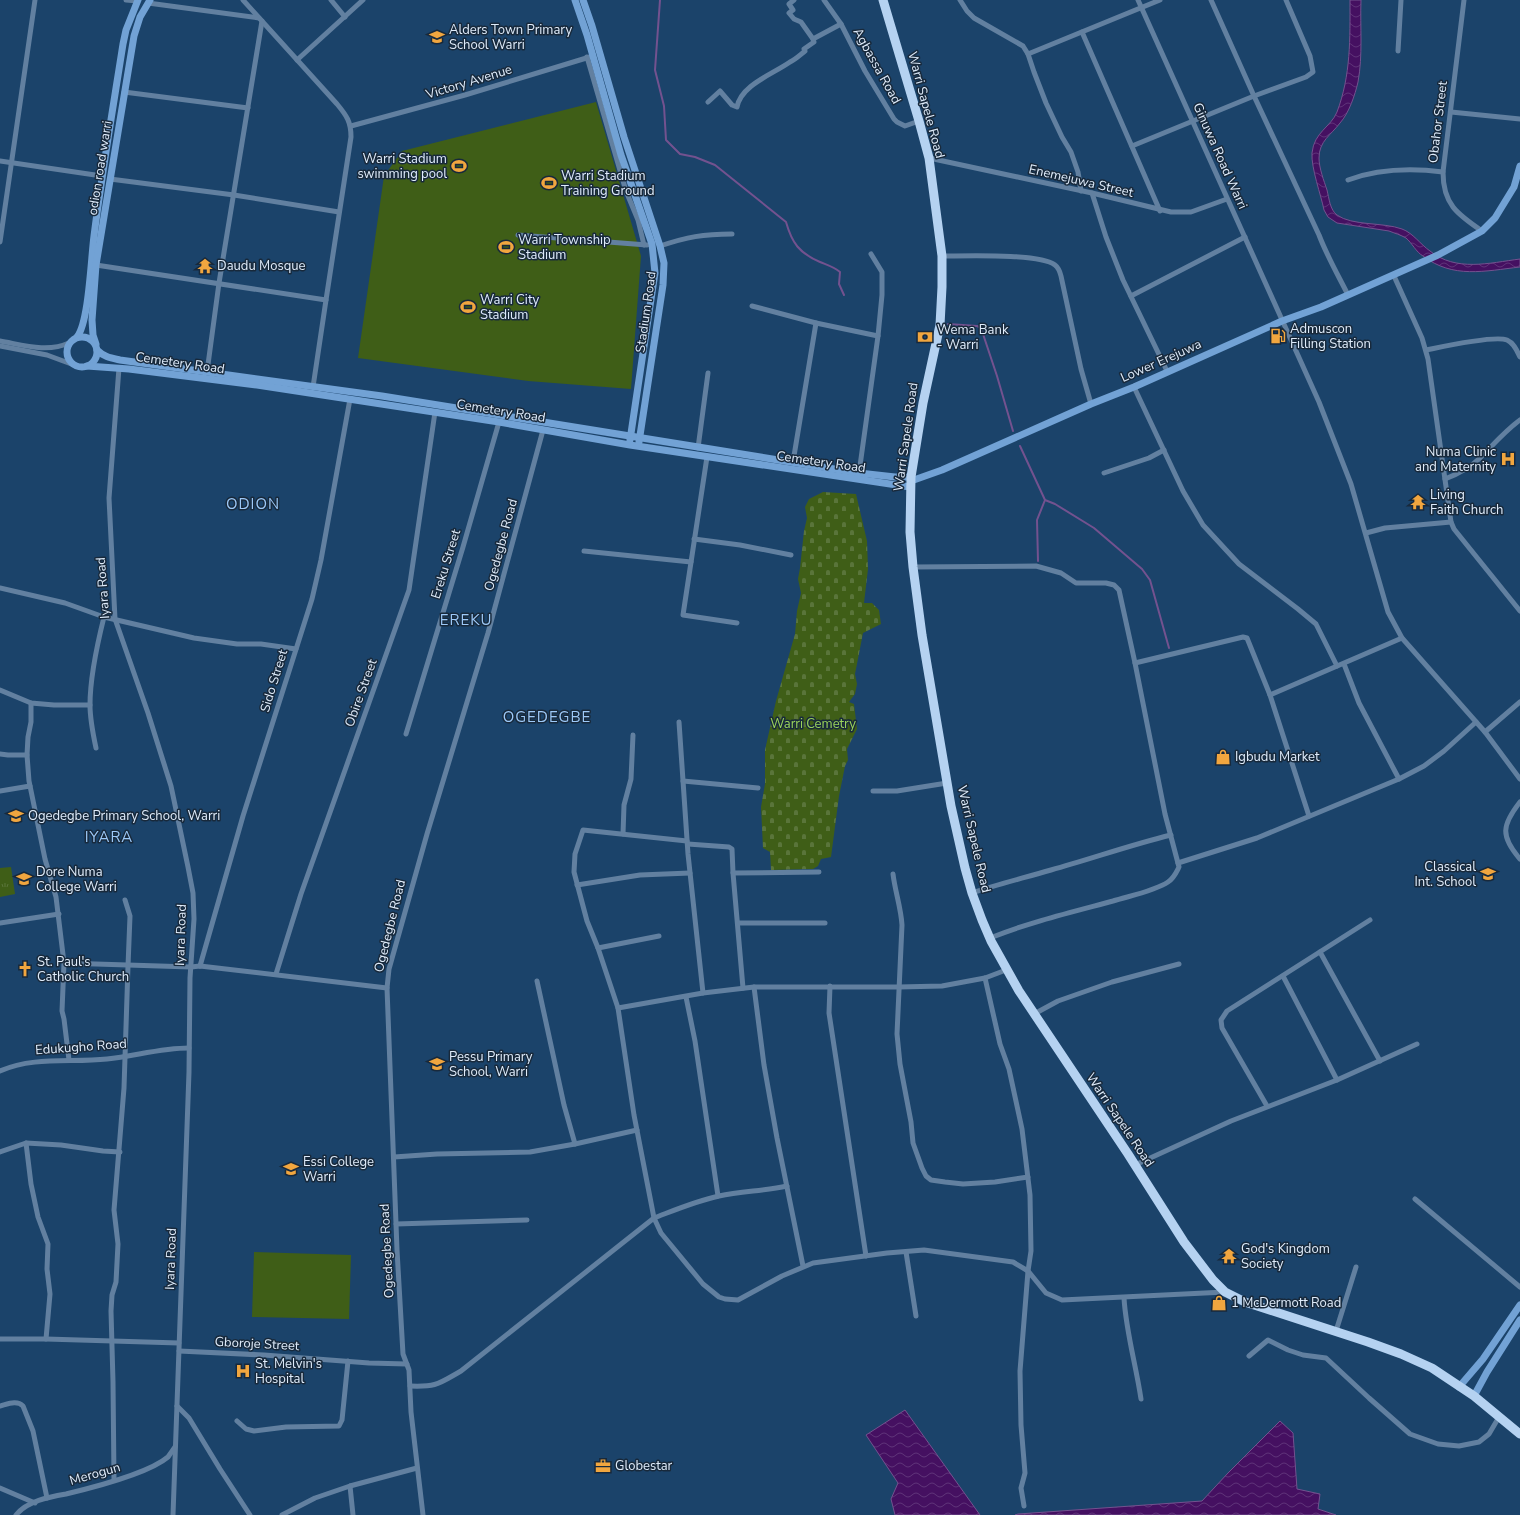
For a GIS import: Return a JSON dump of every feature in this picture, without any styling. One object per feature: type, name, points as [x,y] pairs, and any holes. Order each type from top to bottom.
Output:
[{"type":"highway","name":"Warri Sapele Road","points":[[883,0],[919,121],[928,158],[942,256],[940,324],[923,403],[911,482],[909,512],[913,567],[922,636],[958,842],[972,893],[990,938],[1006,970],[1034,1014],[1135,1165],[1184,1242],[1213,1280],[1225,1292],[1244,1302],[1336,1331],[1401,1354],[1432,1368],[1474,1396],[1520,1434]]},
{"type":"main road","name":"Stadium Road","points":[[575,0],[590,57],[621,155],[655,273],[646,344],[630,446]]},
{"type":"main road","name":"Stadium Road","points":[[583,0],[664,263],[663,285],[638,447]]},
{"type":"main road","name":"odion road warri","points":[[77,337],[81,332],[84,317],[102,176],[123,44],[126,30],[138,1]]},
{"type":"main road","name":"odion road warri","points":[[97,347],[93,336],[92,320],[96,265],[124,92],[137,24],[149,1]]},
{"type":"main road","name":"Lower Erejuwa","points":[[911,482],[942,470],[1091,404],[1134,387],[1282,321],[1394,276],[1438,255],[1482,231],[1495,218],[1505,204],[1514,187],[1520,166]]},
{"type":"main road","points":[[86,336],[93,341],[97,347],[95,360],[87,366],[78,367],[74,365],[68,357],[67,352],[70,343],[77,337],[86,336]]},
{"type":"main road","name":"Cemetery Road","points":[[97,347],[101,354],[107,358],[382,396],[506,417],[640,437],[698,448],[895,478],[911,482]]},
{"type":"main road","name":"Cemetery Road","points":[[87,366],[119,368],[256,385],[499,422],[630,446],[911,482]]},
{"type":"main road","points":[[1459,1387],[1484,1359],[1520,1305]]},
{"type":"main road","points":[[1474,1396],[1487,1372],[1518,1330],[1520,1320]]},
{"type":"street","points":[[0,242],[10,163],[35,0]]},
{"type":"street","points":[[126,0],[138,1]]},
{"type":"street","points":[[243,0],[337,104],[347,117],[351,126],[351,137],[313,387]]},
{"type":"street","points":[[331,0],[345,17]]},
{"type":"street","points":[[297,60],[363,0]]},
{"type":"street","points":[[794,0],[789,4],[793,10],[789,13],[794,19],[801,22],[814,39]]},
{"type":"street","name":"Agbassa Road","points":[[824,0],[841,24],[865,71],[894,119],[905,126],[919,121]]},
{"type":"street","points":[[960,0],[967,11],[974,18],[1023,46],[1028,54],[1046,103],[1071,152],[1078,172],[1081,191]]},
{"type":"street","name":"Ginuwa Road Warri","points":[[1138,0],[1337,445],[1366,533],[1388,612],[1402,638],[1485,732],[1520,779]]},
{"type":"street","points":[[1028,54],[1160,0]]},
{"type":"street","points":[[1212,0],[1254,96],[1319,235],[1326,254],[1336,270],[1348,295]]},
{"type":"street","points":[[1132,146],[1254,96],[1306,77],[1313,72],[1310,56],[1286,0]]},
{"type":"street","points":[[1398,51],[1401,0]]},
{"type":"street","name":"Obahor Street","points":[[1464,0],[1443,172],[1443,183],[1445,194],[1452,207],[1466,220],[1482,231]]},
{"type":"street","points":[[149,1],[261,20]]},
{"type":"street","points":[[207,372],[219,283],[261,20]]},
{"type":"street","points":[[708,102],[720,91],[732,105],[736,107],[738,99],[747,89],[791,62],[805,51],[804,49],[814,42],[814,39],[841,24]]},
{"type":"street","points":[[1082,32],[1160,211]]},
{"type":"street","name":"Victory Avenue","points":[[351,126],[465,95],[590,57]]},
{"type":"street","points":[[124,92],[248,108]]},
{"type":"street","points":[[1451,112],[1520,119]]},
{"type":"street","name":"Enemejuwa Street","points":[[928,158],[1092,193],[1160,211],[1191,212],[1227,199]]},
{"type":"street","points":[[0,161],[102,176]]},
{"type":"street","points":[[1348,180],[1363,174],[1398,170],[1443,172]]},
{"type":"street","points":[[110,179],[234,195],[339,212]]},
{"type":"street","points":[[1092,193],[1106,237],[1131,296],[1167,371]]},
{"type":"street","points":[[660,246],[688,237],[708,234],[732,234]]},
{"type":"street","points":[[518,235],[648,245]]},
{"type":"street","points":[[1131,296],[1245,238]]},
{"type":"street","points":[[859,473],[878,336],[883,281],[882,272],[871,254]]},
{"type":"street","points":[[942,256],[1013,257],[1037,259],[1055,265],[1059,269],[1061,276],[1081,369],[1091,404]]},
{"type":"street","points":[[96,265],[326,300]]},
{"type":"street","points":[[1394,276],[1426,350],[1451,522],[1458,536],[1520,611]]},
{"type":"street","points":[[752,306],[816,323],[878,336]]},
{"type":"street","points":[[793,462],[816,323]]},
{"type":"street","points":[[1426,350],[1468,342],[1507,340],[1514,344],[1520,357]]},
{"type":"street","points":[[0,341],[51,348],[61,347],[70,343]]},
{"type":"street","points":[[0,346],[47,355],[74,365]]},
{"type":"street","name":"Iyara Road","points":[[119,368],[109,498],[115,619],[148,713],[171,786],[183,838],[193,893],[194,918],[191,967],[173,1515]]},
{"type":"street","points":[[698,448],[708,373]]},
{"type":"street","points":[[1134,387],[1183,491],[1203,525],[1239,564],[1316,624],[1338,666]]},
{"type":"street","name":"Sido Street","points":[[200,966],[243,816],[312,599],[350,399]]},
{"type":"street","name":"Obire Street","points":[[276,974],[304,887],[409,590],[435,412]]},
{"type":"street","points":[[1445,479],[1461,472],[1479,459],[1495,441],[1520,420]]},
{"type":"street","name":"Ereku Street","points":[[406,734],[463,547],[499,422]]},
{"type":"street","name":"Ogedegbe Road","points":[[423,1515],[417,1468],[409,1370],[403,1354],[396,1224],[387,988],[389,969],[427,834],[488,633],[544,430]]},
{"type":"street","points":[[1104,473],[1149,458],[1164,450]]},
{"type":"street","points":[[707,457],[683,615],[737,623]]},
{"type":"street","points":[[1366,533],[1385,528],[1451,522]]},
{"type":"street","points":[[694,539],[740,545],[791,555]]},
{"type":"street","points":[[584,551],[691,562]]},
{"type":"street","points":[[913,567],[1036,566],[1062,573],[1076,583],[1106,582],[1114,585],[1119,590],[1179,867],[1176,875],[1168,882],[1146,892],[1053,916],[1012,929],[990,938]]},
{"type":"street","points":[[0,588],[64,603],[104,617],[194,638],[237,644],[261,644],[296,649]]},
{"type":"street","points":[[96,748],[92,729],[90,705],[93,671],[104,617]]},
{"type":"street","points":[[1135,662],[1246,636],[1270,695],[1309,816]]},
{"type":"street","points":[[1270,695],[1402,638]]},
{"type":"street","points":[[1344,664],[1359,704],[1399,779]]},
{"type":"street","points":[[0,690],[31,703],[90,705]]},
{"type":"street","points":[[1485,732],[1520,702]]},
{"type":"street","points":[[31,703],[31,722],[27,754],[30,786],[45,859],[56,897],[59,914],[64,963],[62,1011],[69,1060]]},
{"type":"street","points":[[679,722],[690,873],[703,993]]},
{"type":"street","points":[[1178,863],[1257,838],[1399,779],[1424,766],[1444,752],[1476,722]]},
{"type":"street","points":[[623,834],[624,804],[631,779],[633,735]]},
{"type":"street","points":[[0,754],[27,754]]},
{"type":"street","points":[[684,781],[758,788]]},
{"type":"street","points":[[873,791],[897,791],[947,783]]},
{"type":"street","points":[[0,791],[30,786]]},
{"type":"street","points":[[1520,802],[1505,825],[1504,832],[1508,844],[1520,859]]},
{"type":"street","points":[[743,988],[732,849],[729,847],[623,834],[585,830],[581,831],[575,854],[574,872],[576,885],[587,921],[598,948],[618,1008],[637,1130],[654,1218],[661,1234],[704,1284],[719,1297],[738,1300],[782,1276],[813,1263],[924,1250],[1012,1262],[1028,1271],[1046,1293],[1062,1300],[1225,1292]]},
{"type":"street","points":[[972,893],[1131,845],[1171,835]]},
{"type":"street","points":[[734,873],[819,872]]},
{"type":"street","points":[[576,885],[640,875],[690,873]]},
{"type":"street","points":[[893,874],[902,920],[897,1034],[900,1064],[911,1122],[913,1144],[922,1168],[926,1176],[932,1180],[963,1184],[995,1182],[1028,1177]]},
{"type":"street","points":[[114,1480],[112,1341],[110,1312],[112,1295],[116,1282],[118,1244],[114,1210],[120,1152],[125,1056],[130,916],[125,900]]},
{"type":"street","points":[[0,923],[59,914]]},
{"type":"street","points":[[1267,1106],[1222,1028],[1221,1020],[1227,1011],[1370,920]]},
{"type":"street","points":[[738,923],[825,922]]},
{"type":"street","points":[[598,948],[659,936]]},
{"type":"street","points":[[1320,952],[1380,1061]]},
{"type":"street","points":[[64,963],[128,966],[200,966],[387,988]]},
{"type":"street","points":[[1034,1014],[1058,1000],[1112,982],[1179,964]]},
{"type":"street","points":[[618,1008],[703,993],[754,987],[942,986],[985,978],[1006,970]]},
{"type":"street","points":[[1283,976],[1337,1080]]},
{"type":"street","points":[[985,978],[1000,1044],[1009,1069],[1022,1129],[1030,1195],[1031,1251],[1020,1371],[1021,1424],[1025,1473],[1021,1488],[1024,1506]]},
{"type":"street","points":[[537,981],[564,1104],[575,1144]]},
{"type":"street","points":[[830,986],[829,1013],[848,1144],[854,1168],[866,1256]]},
{"type":"street","points":[[754,987],[764,1065],[776,1138],[803,1266]]},
{"type":"street","points":[[686,997],[695,1041],[718,1196]]},
{"type":"street","points":[[1135,1165],[1231,1121],[1337,1080],[1417,1044]]},
{"type":"street","name":"Edukugho Road","points":[[0,1070],[18,1064],[37,1061],[107,1059],[174,1048],[189,1048]]},
{"type":"street","points":[[394,1157],[437,1154],[530,1152],[575,1144],[637,1130]]},
{"type":"street","points":[[0,1152],[26,1143],[61,1145],[120,1152]]},
{"type":"street","points":[[26,1143],[31,1184],[38,1217],[48,1244],[47,1269],[50,1294],[46,1339]]},
{"type":"street","points":[[410,1386],[427,1387],[437,1385],[461,1371],[654,1218],[718,1196],[746,1191],[770,1190],[786,1186]]},
{"type":"street","points":[[1415,1199],[1520,1287]]},
{"type":"street","points":[[396,1224],[527,1220]]},
{"type":"street","points":[[906,1252],[916,1316]]},
{"type":"street","points":[[1336,1331],[1356,1267]]},
{"type":"street","points":[[1124,1298],[1128,1336],[1136,1368],[1141,1400]]},
{"type":"street","points":[[0,1339],[179,1343]]},
{"type":"street","points":[[1249,1356],[1268,1340],[1288,1350],[1303,1355],[1326,1358],[1410,1434],[1438,1444],[1459,1446],[1479,1442],[1489,1434],[1499,1417]]},
{"type":"street","name":"Gboroje Street","points":[[178,1351],[407,1364]]},
{"type":"street","points":[[237,1421],[246,1429],[254,1431],[286,1427],[339,1426],[342,1420],[348,1361]]},
{"type":"street","points":[[0,1406],[16,1402],[23,1406],[33,1432],[47,1498]]},
{"type":"street","points":[[177,1406],[189,1418],[220,1470],[250,1515]]},
{"type":"street","name":"Merogun","points":[[16,1515],[25,1506],[47,1498],[114,1480],[157,1464],[168,1456],[176,1446]]},
{"type":"street","points":[[282,1515],[315,1498],[350,1486],[417,1468]]},
{"type":"street","points":[[350,1486],[353,1515]]},
{"type":"street","points":[[0,1488],[35,1503]]},
{"type":"green space","name":"Warri Township Stadium","points":[[596,102],[641,256],[631,389],[528,381],[358,358],[384,176],[402,151]]},
{"type":"green space","name":"Warri Cemetry","points":[[823,492],[856,494],[867,541],[868,569],[864,603],[872,603],[879,610],[881,624],[863,633],[855,674],[857,684],[855,694],[849,702],[854,704],[857,729],[847,749],[848,760],[845,766],[839,796],[831,857],[821,859],[818,866],[813,869],[771,870],[770,852],[763,848],[761,807],[765,784],[765,750],[776,701],[795,634],[797,611],[801,593],[798,579],[807,518],[805,507],[809,499]]},
{"type":"green space","points":[[11,867],[15,894],[0,897],[0,868]]},
{"type":"green space","points":[[254,1252],[351,1255],[349,1319],[252,1317]]},
{"type":"water","points":[[1350,0],[1361,0],[1360,72],[1349,109],[1337,127],[1323,143],[1319,158],[1330,204],[1333,210],[1337,215],[1351,221],[1386,225],[1402,229],[1410,233],[1440,258],[1451,262],[1462,264],[1485,264],[1520,259],[1520,267],[1470,272],[1446,268],[1434,263],[1421,254],[1406,238],[1402,236],[1389,231],[1337,223],[1328,217],[1324,210],[1316,182],[1312,153],[1316,140],[1331,122],[1337,112],[1342,98],[1349,56]]},
{"type":"water","points":[[905,1410],[980,1515],[895,1515],[891,1499],[898,1483],[866,1435]]},
{"type":"water","points":[[1280,1421],[1293,1433],[1297,1489],[1320,1494],[1318,1509],[1336,1515],[1015,1515],[1202,1501]]},
{"type":"waterway","points":[[660,0],[655,70],[664,106],[666,140],[680,154],[695,157],[715,165],[786,222],[794,242],[802,251],[813,259],[833,267],[840,272],[839,284],[844,295]]},
{"type":"waterway","points":[[948,324],[977,326],[981,328],[1013,431]]},
{"type":"waterway","points":[[1020,446],[1045,500],[1055,504],[1094,528],[1142,569],[1150,580],[1169,648]]},
{"type":"waterway","points":[[1038,561],[1037,520],[1045,500]]},
{"type":"place","name":"Alders Town Primary School Warri","points":[[437,37]]},
{"type":"place","name":"Warri Stadium swimming pool","points":[[459,166]]},
{"type":"place","name":"Warri Stadium Training Ground","points":[[549,183]]},
{"type":"place","name":"Warri Township Stadium","points":[[506,247]]},
{"type":"place","name":"Daudu Mosque","points":[[205,266]]},
{"type":"place","name":"Warri City Stadium","points":[[468,307]]},
{"type":"place","name":"Admuscon Filling Station","points":[[1278,336]]},
{"type":"place","name":"Wema Bank - Warri","points":[[925,337]]},
{"type":"place","name":"Numa Clinic and Maternity","points":[[1508,459]]},
{"type":"place","name":"Living Faith Church","points":[[1418,502]]},
{"type":"place","name":"Igbudu Market","points":[[1223,757]]},
{"type":"place","name":"Ogedegbe Primary School, Warri","points":[[16,816]]},
{"type":"place","name":"Classical Int. School","points":[[1488,874]]},
{"type":"place","name":"Dore Numa College Warri","points":[[24,879]]},
{"type":"place","name":"St. Paul's Catholic Church","points":[[25,969]]},
{"type":"place","name":"Pessu Primary School, Warri","points":[[437,1064]]},
{"type":"place","name":"Essi College Warri","points":[[291,1169]]},
{"type":"place","name":"God's Kingdom Society","points":[[1229,1256]]},
{"type":"place","name":"1 McDermott Road","points":[[1219,1303]]},
{"type":"place","name":"St. Melvin's Hospital","points":[[243,1371]]},
{"type":"place","name":"Globestar","points":[[603,1466]]},
{"type":"district","name":"ODION","points":[[253,504]]},
{"type":"district","name":"EREKU","points":[[466,620]]},
{"type":"district","name":"OGEDEGBE","points":[[547,717]]},
{"type":"district","name":"IYARA","points":[[109,837]]}]
